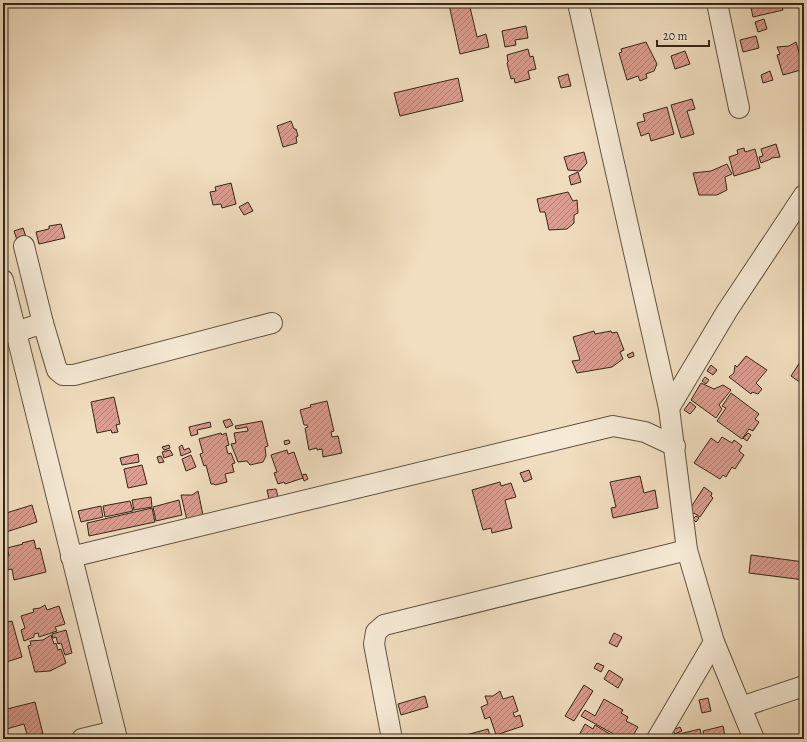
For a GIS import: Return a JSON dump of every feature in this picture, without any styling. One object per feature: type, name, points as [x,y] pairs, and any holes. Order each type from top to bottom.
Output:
[{"type":"street","points":[[578,3],[669,408],[687,550],[714,642],[754,739]]},
{"type":"street","points":[[717,3],[739,108]]},
{"type":"street","points":[[669,408],[727,311],[804,195]]},
{"type":"street","points":[[24,246],[43,323],[57,370],[64,375],[74,375],[272,323]]},
{"type":"street","points":[[3,280],[116,735],[82,739]]},
{"type":"street","points":[[16,332],[43,323]]},
{"type":"street","points":[[71,557],[613,426],[645,432],[675,446]]},
{"type":"street","points":[[392,739],[374,644],[376,632],[384,625],[687,550]]},
{"type":"street","points":[[657,739],[714,642]]},
{"type":"street","points":[[741,707],[804,686]]},
{"type":"building","points":[[456,3],[469,3],[477,37],[486,34],[489,47],[460,54],[449,5]]},
{"type":"building","points":[[651,3],[662,3],[652,6]]},
{"type":"building","points":[[750,3],[794,4],[782,7],[783,10],[753,17]]},
{"type":"building","points":[[764,19],[767,29],[758,32],[755,22]]},
{"type":"building","points":[[526,26],[528,38],[515,40],[516,45],[505,47],[502,31]]},
{"type":"building","points":[[756,36],[759,48],[743,52],[740,40]]},
{"type":"building","points":[[646,42],[657,64],[654,71],[646,74],[647,78],[640,81],[638,76],[627,80],[619,53],[622,52],[621,49]]},
{"type":"building","points":[[796,42],[804,69],[783,75],[777,55],[780,54],[777,47],[789,46]]},
{"type":"building","points":[[528,49],[530,57],[533,56],[536,69],[528,71],[530,79],[515,83],[514,78],[511,79],[507,63],[507,55]]},
{"type":"building","points":[[685,51],[690,64],[675,69],[671,56]]},
{"type":"building","points":[[770,71],[773,80],[763,83],[761,75]]},
{"type":"building","points":[[568,74],[571,86],[561,88],[558,77]]},
{"type":"building","points":[[458,78],[463,101],[400,116],[394,93]]},
{"type":"building","points":[[692,99],[695,109],[687,111],[694,134],[681,138],[671,105]]},
{"type":"building","points":[[667,107],[674,134],[651,141],[649,133],[641,136],[637,123],[645,121],[643,114]]},
{"type":"building","points":[[291,121],[298,136],[296,137],[297,143],[283,147],[277,126]]},
{"type":"building","points":[[776,144],[780,157],[771,158],[761,163],[759,157],[763,156],[761,149]]},
{"type":"building","points":[[744,148],[745,152],[755,149],[760,168],[734,176],[729,157],[738,154],[737,150]]},
{"type":"building","points":[[584,152],[587,163],[580,171],[568,170],[564,157]]},
{"type":"building","points":[[727,164],[732,174],[725,177],[727,190],[717,195],[699,195],[693,173],[711,171]]},
{"type":"building","points":[[578,172],[581,182],[571,185],[569,176]]},
{"type":"building","points":[[231,183],[236,204],[222,208],[221,204],[213,205],[210,192],[216,191],[215,187]]},
{"type":"building","points":[[568,192],[573,201],[577,200],[578,213],[574,215],[574,223],[567,229],[549,230],[545,212],[540,212],[537,199]]},
{"type":"building","points":[[248,202],[253,211],[244,215],[239,207]]},
{"type":"building","points":[[61,224],[65,238],[39,244],[36,232],[49,229],[49,226]]},
{"type":"building","points":[[23,228],[27,240],[18,243],[14,231]]},
{"type":"building","points":[[594,331],[595,334],[611,331],[612,333],[617,332],[624,350],[620,352],[623,359],[612,367],[577,373],[572,361],[580,360],[573,337]]},
{"type":"building","points":[[633,352],[634,356],[629,358],[627,355]]},
{"type":"building","points":[[746,356],[767,370],[756,383],[762,389],[758,394],[752,392],[751,394],[729,377],[734,373],[735,365],[737,367]]},
{"type":"building","points":[[804,356],[804,385],[791,376]]},
{"type":"building","points":[[711,365],[717,370],[713,375],[707,371]]},
{"type":"building","points":[[705,377],[709,380],[706,384],[702,381]]},
{"type":"building","points":[[701,383],[714,389],[723,385],[731,390],[719,405],[722,409],[716,418],[691,400]]},
{"type":"building","points":[[731,393],[759,414],[755,419],[759,422],[753,431],[749,429],[742,439],[717,421],[726,408],[722,406]]},
{"type":"building","points":[[114,397],[120,424],[116,425],[118,432],[112,433],[111,430],[97,433],[91,402]]},
{"type":"building","points":[[327,401],[334,431],[331,432],[332,437],[338,436],[342,453],[323,457],[322,449],[317,450],[317,448],[309,450],[305,428],[308,427],[307,425],[304,425],[300,410],[311,407],[310,405]]},
{"type":"building","points":[[690,402],[696,407],[690,414],[684,410]]},
{"type":"building","points":[[230,419],[233,425],[226,428],[223,421]]},
{"type":"building","points":[[262,421],[268,446],[265,447],[266,456],[263,462],[250,465],[247,461],[238,462],[231,444],[236,443],[234,433],[248,431],[247,427],[236,429],[235,426]]},
{"type":"building","points":[[210,422],[211,427],[197,430],[198,434],[191,436],[189,427]]},
{"type":"building","points":[[221,433],[222,435],[226,433],[229,445],[226,446],[228,454],[231,453],[235,463],[232,464],[234,472],[225,474],[227,482],[215,485],[211,484],[206,465],[204,466],[200,454],[203,453],[199,439]]},
{"type":"building","points":[[748,433],[751,435],[747,441],[743,438]]},
{"type":"building","points":[[722,437],[732,443],[734,440],[742,446],[739,451],[744,455],[735,469],[732,467],[726,477],[723,475],[720,479],[694,463],[711,438],[718,443]]},
{"type":"building","points":[[289,440],[290,443],[285,445],[284,441]]},
{"type":"building","points":[[169,445],[170,448],[164,450],[162,447]]},
{"type":"building","points":[[182,445],[184,450],[189,448],[191,452],[181,456],[179,447]]},
{"type":"building","points":[[170,450],[173,455],[164,458],[162,452]]},
{"type":"building","points":[[287,450],[288,454],[294,452],[303,478],[285,484],[284,482],[278,484],[274,473],[277,472],[271,455]]},
{"type":"building","points":[[138,454],[139,462],[122,465],[120,458]]},
{"type":"building","points":[[191,455],[196,467],[186,471],[182,459]]},
{"type":"building","points":[[161,456],[164,462],[159,463],[157,457]]},
{"type":"building","points":[[142,465],[147,484],[128,488],[124,469]]},
{"type":"building","points":[[529,470],[532,479],[524,482],[520,473]]},
{"type":"building","points":[[306,474],[308,479],[304,481],[302,475]]},
{"type":"building","points":[[640,476],[644,493],[655,490],[658,508],[613,518],[611,508],[616,507],[610,482]]},
{"type":"building","points":[[500,482],[501,486],[511,483],[516,497],[505,500],[512,528],[492,533],[491,528],[483,530],[472,490]]},
{"type":"building","points":[[704,487],[712,493],[711,496],[713,498],[700,517],[694,513],[692,515],[688,512]]},
{"type":"building","points":[[276,489],[278,497],[269,499],[267,490]]},
{"type":"building","points":[[198,491],[203,515],[187,520],[181,495],[192,495]]},
{"type":"building","points":[[151,497],[152,507],[134,510],[132,500]]},
{"type":"building","points":[[179,500],[182,515],[156,521],[153,507]]},
{"type":"building","points":[[130,501],[133,511],[105,517],[103,506]]},
{"type":"building","points":[[32,505],[37,522],[3,533],[3,514]]},
{"type":"building","points":[[101,506],[103,517],[81,522],[78,511]]},
{"type":"building","points":[[152,508],[155,522],[89,536],[87,523]]},
{"type":"building","points":[[696,516],[699,518],[696,522],[693,519]]},
{"type":"building","points":[[34,540],[36,549],[40,548],[46,572],[14,580],[12,569],[7,570],[4,557],[9,556],[7,548]]},
{"type":"building","points":[[751,555],[804,562],[804,580],[749,573]]},
{"type":"building","points":[[45,605],[47,610],[59,606],[65,624],[55,627],[57,631],[39,637],[38,633],[34,634],[34,637],[24,641],[21,630],[25,628],[21,616],[34,612],[33,609],[40,608]]},
{"type":"building","points":[[12,621],[22,657],[3,663],[3,623]]},
{"type":"building","points":[[66,630],[72,653],[65,655],[61,643],[58,644],[56,637],[53,638],[52,634]]},
{"type":"building","points":[[614,633],[622,637],[617,647],[609,643]]},
{"type":"building","points":[[51,635],[58,650],[61,649],[66,663],[50,671],[35,672],[28,646],[31,645],[30,641],[43,640]]},
{"type":"building","points":[[597,663],[604,666],[601,672],[594,668]]},
{"type":"building","points":[[609,670],[623,679],[618,688],[604,679]]},
{"type":"building","points":[[584,685],[593,691],[574,721],[565,716]]},
{"type":"building","points":[[500,691],[503,699],[513,696],[518,711],[513,713],[515,717],[520,715],[523,726],[496,735],[490,717],[485,719],[481,707],[488,704],[485,696],[493,696]]},
{"type":"building","points":[[425,696],[428,707],[401,715],[398,704]]},
{"type":"building","points":[[708,698],[711,711],[702,713],[699,700]]},
{"type":"building","points":[[604,699],[623,710],[621,713],[628,717],[626,721],[638,727],[631,739],[619,737],[581,716],[585,710],[595,716]]},
{"type":"building","points":[[35,702],[43,734],[28,738],[24,724],[3,730],[3,710]]},
{"type":"building","points":[[585,724],[593,729],[595,725],[618,739],[577,739]]},
{"type":"building","points":[[723,726],[725,736],[714,738],[715,739],[705,739],[703,731]]},
{"type":"building","points":[[680,727],[682,731],[675,734],[673,730]]},
{"type":"building","points":[[488,729],[491,739],[467,739],[466,735]]},
{"type":"building","points":[[700,729],[702,739],[677,739],[675,735]]},
{"type":"building","points":[[728,736],[729,739],[718,739]]}]
